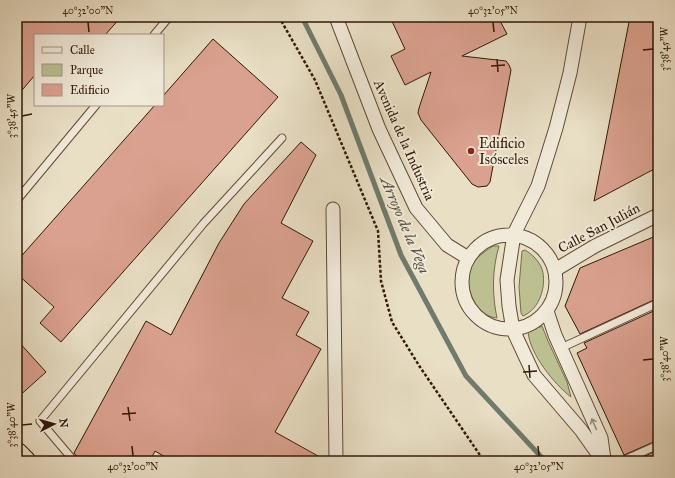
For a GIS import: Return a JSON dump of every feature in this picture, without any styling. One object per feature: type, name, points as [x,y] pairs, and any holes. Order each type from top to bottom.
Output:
[{"type":"highway","points":[[17,454],[24,461]]},
{"type":"street","name":"Avenida de la Industria","points":[[336,17],[379,129],[416,208],[447,245],[468,258]]},
{"type":"street","points":[[580,17],[570,73],[556,128],[538,186],[514,234],[507,280],[513,330],[534,374],[581,430],[604,461]]},
{"type":"street","points":[[333,209],[336,461]]},
{"type":"street","name":"Calle San Julián","points":[[555,270],[595,246],[658,215]]},
{"type":"street","points":[[514,234],[527,238],[540,246],[549,256],[555,270],[556,284],[554,298],[547,311],[526,327],[513,330],[498,329],[484,323],[473,313],[465,301],[461,286],[462,272],[468,258],[476,247],[487,239],[500,235],[514,234]]},
{"type":"street","points":[[547,311],[561,348],[601,438],[604,461]]},
{"type":"lane","points":[[155,34],[169,17]]},
{"type":"lane","points":[[17,200],[95,106]]},
{"type":"lane","points":[[74,461],[40,421],[203,224],[282,138]]},
{"type":"lane","points":[[561,348],[658,303]]},
{"type":"lane","points":[[622,461],[658,445]]},
{"type":"path","points":[[279,17],[315,80],[378,231],[381,281],[392,322],[420,367],[484,461]]},
{"type":"green space","points":[[493,246],[499,246],[495,264],[494,282],[494,300],[497,318],[489,316],[477,306],[470,291],[468,282],[471,267],[475,261],[480,255]]},
{"type":"green space","points":[[525,250],[539,263],[542,269],[544,282],[538,302],[529,313],[523,316],[521,313],[519,287],[522,251]]},
{"type":"green space","points":[[542,326],[567,382],[571,397],[550,377],[533,350],[528,332]]},
{"type":"building","points":[[17,17],[121,17],[106,34],[34,34],[34,76],[17,96]]},
{"type":"building","points":[[390,17],[498,17],[507,34],[462,56],[506,61],[511,70],[490,182],[487,186],[478,187],[472,184],[421,120],[418,113],[419,108],[431,72],[405,85],[391,56],[405,49]]},
{"type":"building","points":[[630,17],[658,17],[658,167],[594,201]]},
{"type":"building","points":[[213,39],[278,97],[61,342],[40,323],[54,307],[17,274],[17,261],[154,106],[164,106],[164,95]]},
{"type":"building","points":[[301,142],[316,155],[281,223],[313,241],[282,298],[309,312],[296,335],[321,349],[275,432],[327,461],[172,461],[155,451],[150,461],[81,461],[74,453],[146,321],[171,335],[219,243],[244,204]]},
{"type":"building","points":[[658,235],[658,298],[580,334],[565,306],[580,268]]},
{"type":"building","points":[[658,309],[658,440],[624,455],[577,353],[587,348],[584,343]]},
{"type":"building","points":[[17,340],[46,372],[17,398]]},
{"type":"building","points":[[658,450],[658,461],[634,461]]},
{"type":"waterway","name":"Arroyo de la Vega","points":[[302,17],[341,95],[401,255],[466,376],[545,461]]},
{"type":"place","name":"Edificio Isósceles","points":[[471,151]]}]
